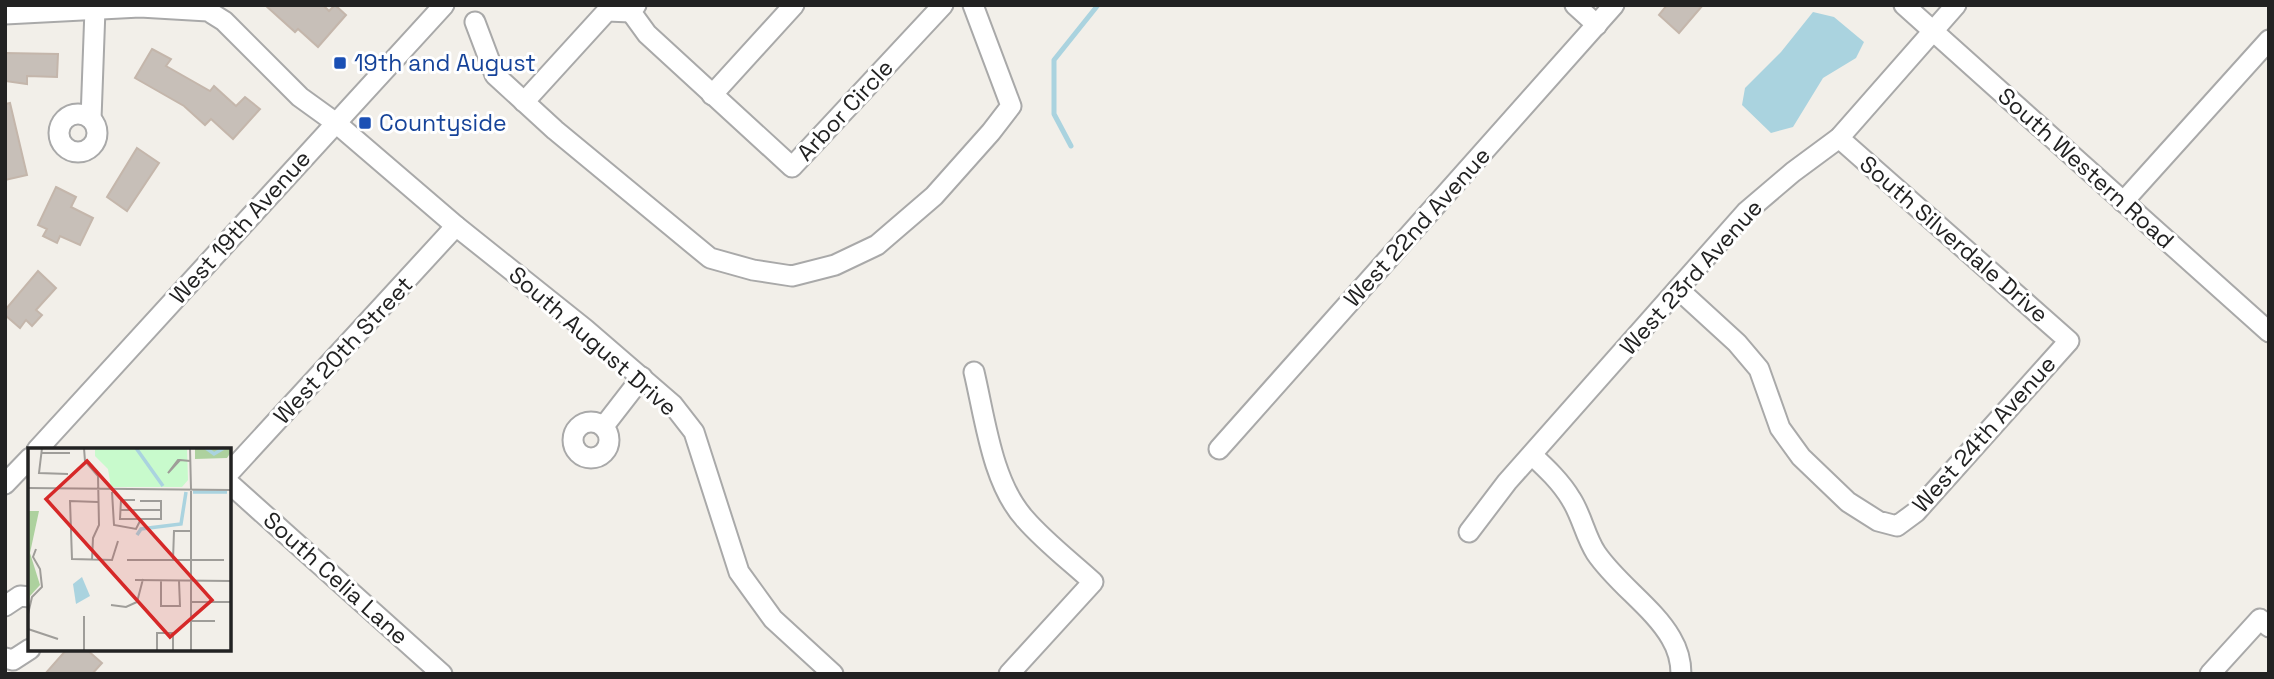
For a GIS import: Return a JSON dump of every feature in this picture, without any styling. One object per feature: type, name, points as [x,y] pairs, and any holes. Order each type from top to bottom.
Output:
[{"type":"street","name":"West 19th Avenue","points":[[39,448],[444,5]]},
{"type":"street","points":[[712,95],[794,5]]},
{"type":"street","name":"Arbor Circle","points":[[634,8],[647,34],[792,167],[943,5]]},
{"type":"street","points":[[475,22],[495,75],[710,258],[753,270],[792,276],[835,265],[877,245],[934,196],[1011,106],[972,5]]},
{"type":"street","points":[[1575,5],[1597,25]]},
{"type":"street","name":"West 22nd Avenue","points":[[1219,449],[1614,5]]},
{"type":"street","name":"South Western Road","points":[[1903,5],[2269,331]]},
{"type":"street","name":"West 23rd Avenue","points":[[1469,532],[1532,455],[1746,212],[1839,138],[1956,5]]},
{"type":"street","name":"South August Drive","points":[[5,14],[140,7],[208,11],[224,21],[299,97],[336,123],[673,405],[694,432],[739,572],[774,619],[833,674]]},
{"type":"street","points":[[524,102],[607,11],[634,8]]},
{"type":"street","points":[[91,119],[94,9]]},
{"type":"street","points":[[2123,201],[2269,40]]},
{"type":"street","name":"South Silverdale Drive","points":[[1839,138],[2068,341]]},
{"type":"street","name":"West 20th Street","points":[[231,471],[456,226]]},
{"type":"street","name":"West 24th Avenue","points":[[1678,289],[1737,343],[1759,369],[1780,428],[1801,457],[1848,502],[1878,521],[1897,526],[1916,512],[2068,341]]},
{"type":"street","points":[[974,372],[992,449],[1007,494],[1024,519],[1093,582],[1009,674]]},
{"type":"street","points":[[604,426],[642,377]]},
{"type":"street","points":[[1532,455],[1559,481],[1573,500],[1595,552],[1618,582],[1653,615],[1671,638],[1681,664],[1681,674]]},
{"type":"street","points":[[5,484],[28,460]]},
{"type":"street","name":"South Celia Lane","points":[[231,485],[442,674]]},
{"type":"street","points":[[5,606],[20,596],[28,597]]},
{"type":"street","points":[[2210,674],[2260,619],[2269,627]]},
{"type":"street","points":[[5,658],[13,660],[28,650]]},
{"type":"water","points":[[1813,12],[1834,17],[1864,42],[1856,58],[1823,78],[1793,127],[1771,133],[1742,105],[1745,88],[1781,52]]},
{"type":"building","points":[[265,5],[323,5],[329,11],[335,5],[346,15],[318,47],[298,29],[295,32]]},
{"type":"building","points":[[1667,5],[1703,5],[1679,33],[1659,15]]},
{"type":"building","points":[[152,49],[171,59],[166,66],[210,91],[214,86],[236,106],[245,97],[260,109],[233,139],[211,119],[205,125],[184,106],[135,78]]},
{"type":"building","points":[[5,53],[58,54],[57,77],[27,76],[27,84],[5,81]]},
{"type":"building","points":[[10,103],[27,175],[5,180],[5,104]]},
{"type":"building","points":[[137,148],[159,163],[127,211],[107,197]]},
{"type":"building","points":[[56,187],[76,197],[71,207],[93,218],[80,245],[60,236],[57,243],[43,236],[47,229],[38,225]]},
{"type":"building","points":[[38,271],[56,288],[36,310],[42,315],[32,326],[26,320],[20,328],[5,315],[5,310]]},
{"type":"building","points":[[65,651],[88,651],[102,663],[92,674],[45,674]]},
{"type":"waterway","points":[[1071,146],[1054,114],[1054,60],[1098,5]]},
{"type":"place","name":"19th and August","points":[[340,63]]},
{"type":"place","name":"Countyside","points":[[365,123]]}]
